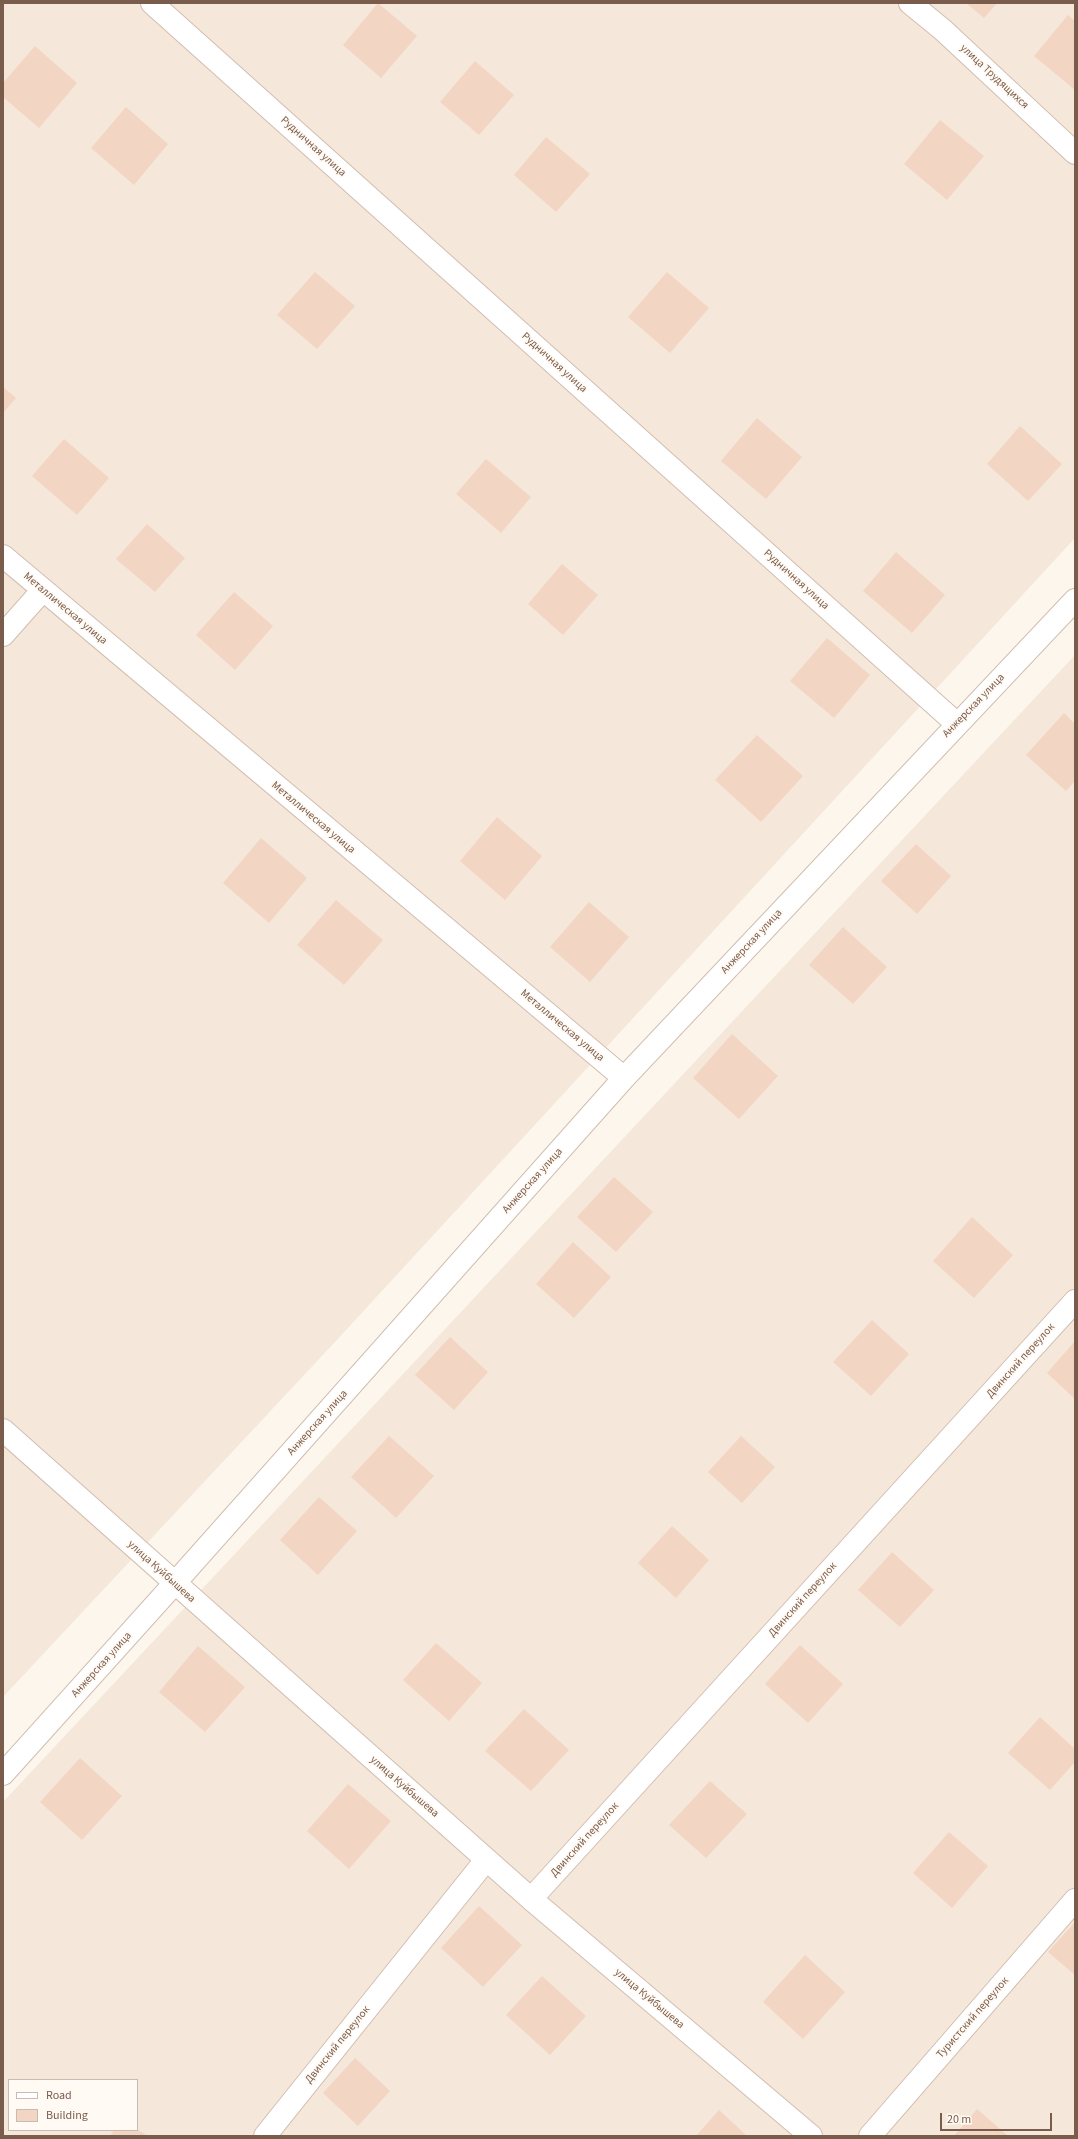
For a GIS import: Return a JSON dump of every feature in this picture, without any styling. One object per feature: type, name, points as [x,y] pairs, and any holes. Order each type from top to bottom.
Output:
[{"type":"street","name":"Рудничная улица","points":[[152,3],[957,724]]},
{"type":"street","name":"улица Трудящихся","points":[[910,3],[943,30],[1075,153]]},
{"type":"street","name":"Металлическая улица","points":[[3,556],[42,591],[624,1078]]},
{"type":"street","points":[[3,635],[42,591]]},
{"type":"street","name":"Анжерская улица","points":[[3,1774],[624,1078],[1075,600]]},
{"type":"street","name":"Двинский переулок","points":[[531,1899],[1075,1301]]},
{"type":"street","name":"улица Куйбышева","points":[[3,1430],[174,1584],[486,1860],[811,2136]]},
{"type":"street","name":"Двинский переулок","points":[[265,2136],[486,1860]]},
{"type":"street","name":"Туристский переулок","points":[[870,2136],[1075,1900]]},
{"type":"shaded area","points":[[3,3],[1075,3],[1075,538],[335,1342],[3,1697]]},
{"type":"shaded area","points":[[1075,655],[1075,2136],[3,2136],[3,1802]]},
{"type":"building","points":[[378,3],[417,36],[381,78],[343,45]]},
{"type":"building","points":[[966,3],[997,3],[984,18]]},
{"type":"building","points":[[1068,15],[1075,21],[1075,90],[1034,56]]},
{"type":"building","points":[[35,46],[77,83],[39,128],[3,97],[3,83]]},
{"type":"building","points":[[475,61],[514,95],[479,135],[440,102]]},
{"type":"building","points":[[126,107],[168,144],[134,185],[91,148]]},
{"type":"building","points":[[940,120],[984,156],[947,200],[904,164]]},
{"type":"building","points":[[546,137],[590,174],[556,212],[514,175]]},
{"type":"building","points":[[315,272],[355,306],[317,349],[277,315]]},
{"type":"building","points":[[667,272],[709,308],[670,353],[628,317]]},
{"type":"building","points":[[3,387],[16,398],[3,413]]},
{"type":"building","points":[[757,418],[802,457],[766,499],[721,461]]},
{"type":"building","points":[[1020,426],[1062,464],[1028,501],[987,464]]},
{"type":"building","points":[[64,439],[109,478],[77,515],[32,476]]},
{"type":"building","points":[[486,459],[531,497],[501,533],[456,494]]},
{"type":"building","points":[[147,524],[185,558],[155,592],[116,559]]},
{"type":"building","points":[[896,552],[945,595],[912,633],[863,591]]},
{"type":"building","points":[[562,564],[598,595],[563,635],[528,604]]},
{"type":"building","points":[[234,592],[273,626],[235,670],[196,635]]},
{"type":"building","points":[[827,638],[870,675],[834,718],[790,681]]},
{"type":"building","points":[[1064,713],[1075,724],[1075,781],[1066,791],[1026,755]]},
{"type":"building","points":[[757,735],[803,776],[761,822],[715,780]]},
{"type":"building","points":[[497,817],[542,856],[505,900],[460,861]]},
{"type":"building","points":[[261,838],[307,878],[269,923],[223,883]]},
{"type":"building","points":[[916,844],[951,876],[917,914],[881,881]]},
{"type":"building","points":[[336,900],[383,940],[344,985],[297,945]]},
{"type":"building","points":[[589,902],[629,937],[590,982],[550,947]]},
{"type":"building","points":[[843,927],[887,967],[853,1004],[809,965]]},
{"type":"building","points":[[732,1034],[778,1076],[739,1119],[693,1078]]},
{"type":"building","points":[[614,1177],[653,1212],[616,1252],[577,1217]]},
{"type":"building","points":[[972,1217],[1013,1255],[974,1298],[933,1261]]},
{"type":"building","points":[[573,1242],[611,1277],[574,1318],[536,1284]]},
{"type":"building","points":[[872,1320],[909,1354],[871,1396],[833,1362]]},
{"type":"building","points":[[450,1337],[488,1372],[454,1410],[415,1375]]},
{"type":"building","points":[[1075,1341],[1075,1399],[1047,1373]]},
{"type":"building","points":[[389,1436],[434,1476],[396,1518],[351,1477]]},
{"type":"building","points":[[741,1436],[775,1467],[742,1503],[708,1472]]},
{"type":"building","points":[[319,1497],[357,1531],[318,1575],[280,1540]]},
{"type":"building","points":[[672,1526],[709,1560],[676,1598],[638,1563]]},
{"type":"building","points":[[892,1552],[934,1590],[900,1627],[858,1590]]},
{"type":"building","points":[[436,1643],[482,1683],[449,1721],[403,1680]]},
{"type":"building","points":[[800,1645],[843,1684],[808,1723],[765,1684]]},
{"type":"building","points":[[198,1646],[245,1687],[205,1732],[159,1692]]},
{"type":"building","points":[[524,1709],[569,1750],[531,1791],[485,1751]]},
{"type":"building","points":[[1040,1717],[1075,1749],[1075,1762],[1050,1790],[1008,1753]]},
{"type":"building","points":[[80,1758],[122,1796],[82,1840],[40,1802]]},
{"type":"building","points":[[710,1781],[747,1814],[706,1858],[669,1825]]},
{"type":"building","points":[[348,1784],[391,1821],[349,1869],[307,1831]]},
{"type":"building","points":[[949,1832],[988,1866],[952,1908],[913,1873]]},
{"type":"building","points":[[479,1906],[522,1945],[483,1987],[441,1948]]},
{"type":"building","points":[[1075,1922],[1075,1975],[1048,1952]]},
{"type":"building","points":[[805,1955],[845,1992],[803,2039],[763,2002]]},
{"type":"building","points":[[542,1976],[586,2016],[550,2055],[506,2015]]},
{"type":"building","points":[[355,2058],[390,2091],[358,2126],[323,2093]]},
{"type":"building","points":[[977,2109],[1008,2136],[954,2136]]},
{"type":"building","points":[[719,2110],[747,2136],[696,2136]]},
{"type":"building","points":[[138,2130],[148,2136],[110,2136],[113,2131],[138,2131]]}]
